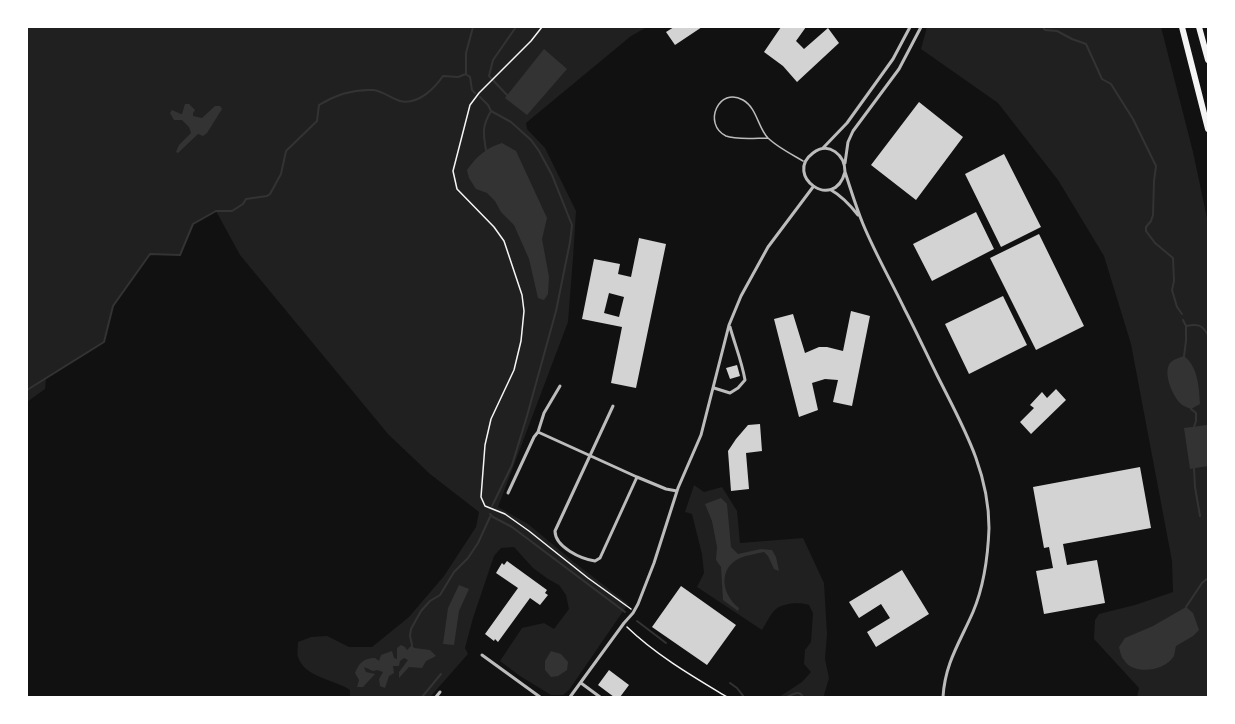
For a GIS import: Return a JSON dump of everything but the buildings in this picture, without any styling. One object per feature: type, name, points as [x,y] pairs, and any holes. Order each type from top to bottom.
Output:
[{"type":"highway","points":[[1182,27],[1208,129]]},
{"type":"highway","points":[[1201,27],[1208,54]]},
{"type":"highway","points":[[1201,27],[1208,60]]},
{"type":"street","points":[[861,219],[840,195],[809,184],[805,176],[805,163],[810,155],[821,149],[847,123],[893,59],[910,27]]},
{"type":"street","points":[[831,190],[844,178],[848,142],[853,131],[899,69],[921,27]]},
{"type":"street","points":[[821,149],[828,149],[838,154],[845,166]]},
{"type":"street","points":[[845,172],[861,219],[966,432],[984,480],[988,506],[987,558],[982,587],[951,658],[943,697]]},
{"type":"street","points":[[570,697],[634,610],[654,562],[677,491],[701,435],[729,325],[741,296],[768,247],[813,187]]},
{"type":"street","points":[[713,388],[730,393],[744,380],[729,325]]},
{"type":"street","points":[[508,493],[538,432],[544,413],[560,386]]},
{"type":"street","points":[[613,406],[555,532],[559,543],[579,556],[596,561],[600,558],[637,477]]},
{"type":"street","points":[[538,432],[637,477],[677,491]]},
{"type":"street","points":[[482,655],[540,697]]},
{"type":"street","points":[[581,683],[600,697]]},
{"type":"street","points":[[436,697],[440,692]]},
{"type":"lane","points":[[768,138],[728,137],[718,129],[714,119],[717,106],[724,99],[743,100],[750,107],[768,138],[805,163]]},
{"type":"path","points":[[542,27],[470,105],[453,171],[457,189],[494,227],[504,241],[522,295],[524,311],[522,341],[514,370],[491,419],[485,445],[482,497],[485,506],[505,514],[530,531],[634,610]]},
{"type":"path","points":[[624,623],[676,666],[727,697]]},
{"type":"shaded area","points":[[27,27],[647,27],[631,36],[526,123],[527,129],[545,148],[576,211],[573,258],[568,322],[498,507],[528,524],[628,604],[569,690],[563,695],[551,695],[500,661],[522,628],[544,623],[554,629],[569,609],[566,595],[559,585],[533,568],[514,547],[501,548],[494,556],[465,648],[468,654],[430,697],[350,697],[350,690],[313,674],[302,664],[298,655],[298,642],[311,637],[327,636],[349,647],[372,647],[409,617],[444,576],[476,527],[479,512],[430,474],[388,434],[240,255],[216,211],[193,224],[180,255],[150,254],[113,306],[104,342],[46,378],[45,389],[27,402]]},
{"type":"shaded area","points":[[927,27],[1161,27],[1193,152],[1208,223],[1208,697],[1137,697],[1139,688],[1094,639],[1095,620],[1099,614],[1173,592],[1172,561],[1131,344],[1104,256],[1058,180],[998,103],[921,49]]},
{"type":"shaded area","points":[[544,49],[567,69],[527,115],[505,98]]},
{"type":"shaded area","points":[[185,104],[189,104],[195,110],[193,116],[202,118],[215,106],[220,106],[222,109],[207,133],[203,136],[198,134],[178,153],[176,152],[179,145],[191,133],[182,120],[174,120],[170,113],[172,110],[182,114]]},
{"type":"shaded area","points":[[502,143],[516,151],[547,218],[542,239],[549,277],[548,294],[544,300],[538,298],[529,259],[514,225],[501,212],[495,201],[487,193],[476,189],[469,178],[467,170],[474,161],[482,153]]},
{"type":"shaded area","points":[[1184,356],[1195,372],[1198,384],[1200,404],[1191,409],[1176,398],[1167,371],[1171,362]]},
{"type":"shaded area","points":[[1207,425],[1208,466],[1190,469],[1184,428]]},
{"type":"shaded area","points":[[694,485],[704,492],[722,487],[737,511],[740,543],[803,538],[824,583],[827,634],[825,659],[829,678],[825,697],[779,697],[802,682],[811,672],[804,664],[805,650],[811,642],[813,613],[809,605],[792,604],[779,607],[762,630],[697,587],[704,573],[702,554],[692,514],[685,512]]},
{"type":"shaded area","points":[[721,498],[727,504],[731,547],[738,554],[761,549],[772,550],[779,571],[774,569],[764,552],[733,562],[728,568],[724,582],[728,596],[739,608],[738,611],[723,600],[721,567],[716,560],[717,547],[712,521],[705,504]]},
{"type":"shaded area","points":[[459,585],[469,589],[459,611],[454,645],[443,644],[448,608]]},
{"type":"shaded area","points":[[1186,607],[1193,613],[1199,630],[1176,646],[1174,656],[1170,661],[1149,670],[1129,665],[1122,657],[1119,647],[1125,638],[1153,626]]},
{"type":"shaded area","points":[[401,645],[407,650],[412,645],[414,648],[430,650],[436,656],[426,661],[422,668],[409,667],[399,678],[399,672],[408,660],[404,658],[400,661],[399,666],[393,666],[394,673],[389,676],[385,688],[380,686],[379,679],[383,672],[364,667],[366,672],[375,674],[363,687],[357,687],[359,680],[355,673],[362,662],[375,658],[379,661],[381,655],[392,651],[394,658],[397,659],[397,648]]},
{"type":"shaded area","points":[[551,651],[561,654],[568,662],[567,670],[558,676],[551,677],[545,670],[545,661]]},
{"type":"waterway","points":[[27,390],[104,342],[113,306],[150,254],[180,255],[193,224],[216,211],[232,211],[243,204],[246,199],[270,194],[281,174],[286,151],[317,121],[319,105],[344,93],[366,90],[380,92],[400,101],[407,102],[419,98],[430,91],[443,76],[458,77],[466,74],[466,53],[473,27]]},
{"type":"waterway","points":[[507,95],[489,76],[493,60],[516,27]]},
{"type":"waterway","points":[[1043,27],[1045,30],[1057,31],[1086,44],[1102,79],[1111,84],[1133,119],[1156,166],[1153,215],[1146,231],[1155,243],[1173,258],[1172,290],[1177,307],[1182,314]]},
{"type":"waterway","points":[[467,75],[470,77],[472,90],[475,93]]},
{"type":"waterway","points":[[480,97],[491,111],[484,130],[486,150]]},
{"type":"waterway","points":[[491,111],[511,122],[531,140],[539,151],[552,175],[572,225],[556,311],[527,416],[512,465],[492,506]]},
{"type":"waterway","points":[[1183,320],[1186,326],[1199,326],[1208,335]]},
{"type":"waterway","points":[[1184,356],[1186,326]]},
{"type":"waterway","points":[[1191,409],[1196,413],[1194,427]]},
{"type":"waterway","points":[[1194,468],[1200,516]]},
{"type":"waterway","points":[[490,514],[512,527],[625,612]]},
{"type":"waterway","points":[[412,645],[411,629],[421,611],[430,601],[440,595],[454,572],[468,558],[490,517]]},
{"type":"waterway","points":[[1186,607],[1208,578]]},
{"type":"waterway","points":[[637,621],[666,643]]},
{"type":"waterway","points":[[422,697],[441,674]]},
{"type":"waterway","points":[[730,683],[744,697]]},
{"type":"waterway","points":[[787,697],[798,693],[803,697]]}]
